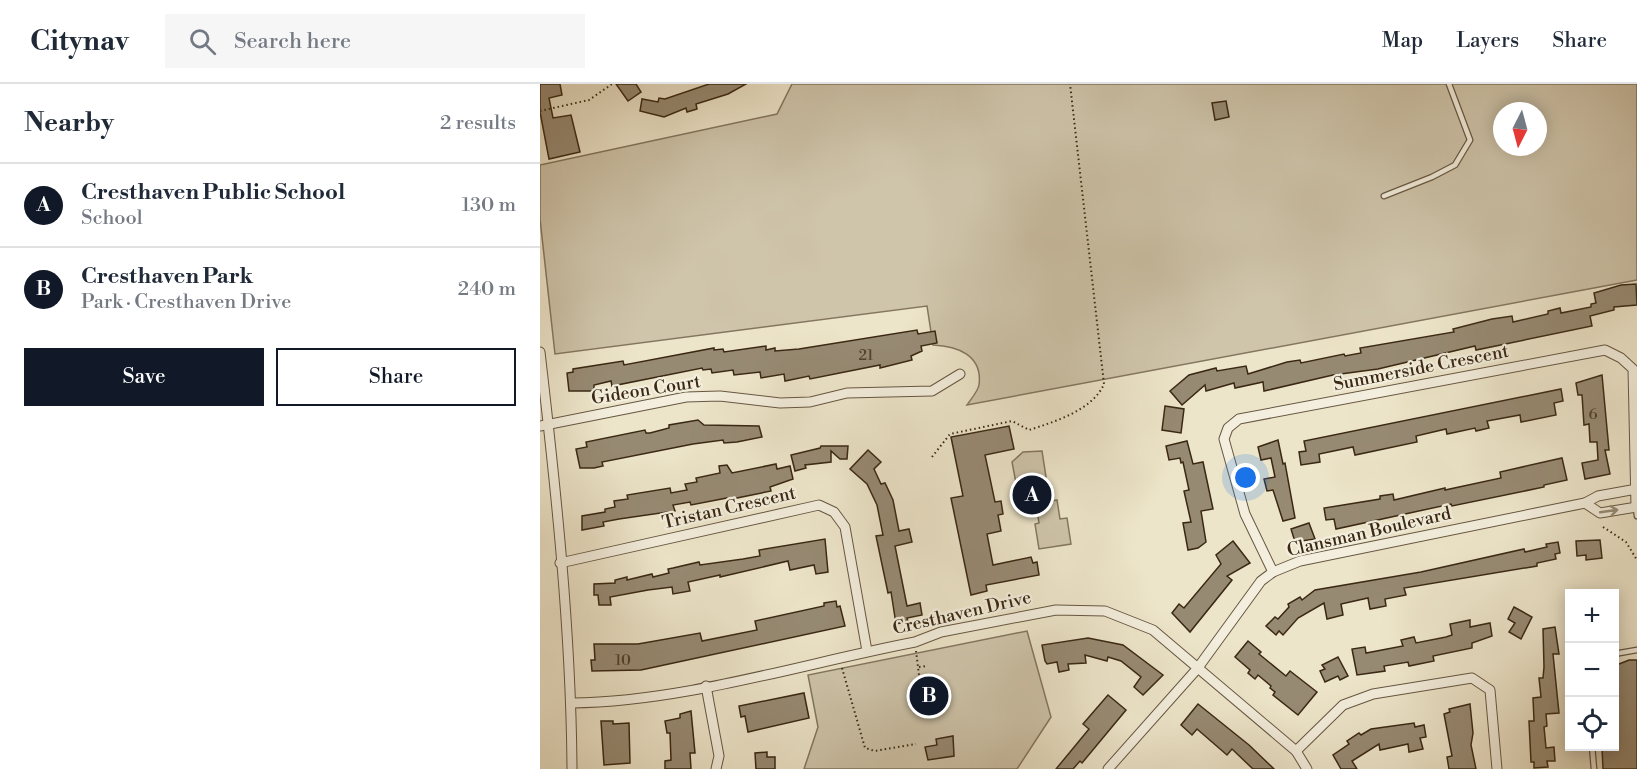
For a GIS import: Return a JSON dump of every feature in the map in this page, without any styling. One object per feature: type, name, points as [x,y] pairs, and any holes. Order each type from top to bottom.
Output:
[{"type":"street","name":"Summerside Crescent","points":[[1273,572],[1245,514],[1224,439],[1228,428],[1239,420],[1605,350],[1634,369],[1637,507]]},
{"type":"street","points":[[540,352],[544,425],[560,563],[572,703],[572,769]]},
{"type":"street","name":"Gideon Court","points":[[544,425],[686,397],[720,396],[780,403],[810,402],[847,393],[932,391],[960,374]]},
{"type":"street","name":"Clansman Boulevard","points":[[1107,769],[1197,669],[1260,581],[1273,572],[1300,561],[1585,504],[1598,496],[1636,489]]},
{"type":"street","name":"Tristan Crescent","points":[[560,563],[819,504],[834,512],[844,527],[867,651]]},
{"type":"street","name":"Clansman Boulevard","points":[[1585,504],[1600,513],[1637,507]]},
{"type":"street","name":"Cresthaven Drive","points":[[572,703],[650,696],[706,686],[915,642],[941,632],[1056,610],[1106,611],[1153,630],[1296,751],[1307,769]]},
{"type":"street","points":[[1296,751],[1343,705],[1373,694],[1472,678],[1490,690],[1497,769]]},
{"type":"street","points":[[706,686],[719,756],[716,769]]},
{"type":"lane","points":[[1384,196],[1455,165],[1470,140],[1449,84]]},
{"type":"lane","points":[[1637,507],[1637,516]]},
{"type":"lane","points":[[1619,653],[1637,651]]},
{"type":"lane","points":[[1592,751],[1594,769]]},
{"type":"path","points":[[540,111],[590,100],[612,84]]},
{"type":"path","points":[[932,457],[950,434],[1012,421],[1029,430],[1058,422],[1088,402],[1104,384],[1070,84]]},
{"type":"path","points":[[1603,527],[1626,542],[1637,560]]},
{"type":"path","points":[[915,642],[919,675]]},
{"type":"path","points":[[838,657],[864,746],[874,751],[916,744]]},
{"type":"path","points":[[918,667],[928,666]]},
{"type":"shaded area","points":[[792,84],[1637,84],[1637,280],[967,405],[979,385],[977,366],[973,359],[959,350],[933,345],[927,306],[555,354],[540,219],[540,165],[777,114]]},
{"type":"shaded area","points":[[1042,451],[1046,477],[1016,483],[1012,462],[1023,452]]},
{"type":"shaded area","points":[[1057,500],[1060,519],[1067,518],[1071,544],[1039,549],[1035,524],[1039,523],[1036,504]]},
{"type":"shaded area","points":[[1027,631],[1051,717],[1017,769],[804,769],[818,727],[808,675]]},
{"type":"building","points":[[540,84],[560,84],[562,95],[549,98],[553,118],[571,115],[580,152],[549,159],[540,112]]},
{"type":"building","points":[[616,84],[636,84],[641,92],[628,101]]},
{"type":"building","points":[[709,84],[746,84],[728,94],[696,104],[697,109],[687,112],[686,108],[664,117],[640,111],[642,99],[658,102],[659,98],[665,99]]},
{"type":"building","points":[[1226,101],[1229,117],[1215,120],[1212,103]]},
{"type":"building","points":[[1636,284],[1637,305],[1614,307],[1614,310],[1590,316],[1592,326],[1476,350],[1475,346],[1378,369],[1333,375],[1264,391],[1263,382],[1235,388],[1234,383],[1206,391],[1205,385],[1182,405],[1170,391],[1189,375],[1216,368],[1217,371],[1246,366],[1248,374],[1287,362],[1300,360],[1301,363],[1344,354],[1345,356],[1361,353],[1360,348],[1454,332],[1453,329],[1492,319],[1512,316],[1513,322],[1548,314],[1548,311],[1560,308],[1561,313],[1591,307],[1591,304],[1596,303],[1594,293],[1621,285]]},
{"type":"building","points":[[917,330],[918,334],[935,331],[937,343],[921,346],[922,351],[911,356],[912,360],[880,368],[880,365],[810,379],[809,376],[785,381],[784,374],[761,378],[760,372],[734,375],[733,370],[712,373],[711,369],[703,370],[702,368],[612,386],[611,381],[594,385],[594,391],[569,391],[567,373],[573,372],[573,369],[623,361],[624,365],[714,348],[714,350],[723,349],[724,352],[766,346],[766,350],[775,348],[775,351],[799,349]]},
{"type":"building","points":[[1602,375],[1609,450],[1605,450],[1610,474],[1585,479],[1582,463],[1598,460],[1597,442],[1590,442],[1589,424],[1584,425],[1582,395],[1578,395],[1576,383]]},
{"type":"building","points":[[1561,389],[1563,401],[1554,403],[1556,415],[1521,422],[1520,415],[1487,421],[1489,428],[1476,431],[1475,428],[1447,434],[1446,429],[1416,436],[1417,442],[1355,455],[1353,447],[1319,454],[1320,462],[1301,465],[1299,452],[1306,451],[1304,441]]},
{"type":"building","points":[[1165,406],[1184,409],[1181,433],[1162,430]]},
{"type":"building","points":[[698,420],[704,425],[759,426],[762,437],[737,442],[724,443],[723,440],[693,444],[602,462],[603,466],[594,468],[580,468],[576,449],[587,447],[586,442],[645,430],[646,433],[650,433],[669,428],[669,425]]},
{"type":"building","points":[[1009,426],[1014,449],[985,455],[995,502],[1001,501],[1003,514],[998,515],[1001,531],[987,534],[993,565],[1031,557],[1033,563],[1037,562],[1039,575],[986,585],[987,591],[971,595],[951,498],[963,496],[951,437]]},
{"type":"building","points":[[1278,440],[1283,464],[1285,463],[1295,518],[1283,521],[1273,490],[1267,491],[1264,479],[1275,477],[1271,458],[1261,460],[1258,447]]},
{"type":"building","points":[[1187,441],[1193,464],[1203,462],[1213,509],[1201,511],[1206,542],[1198,548],[1188,550],[1183,523],[1191,522],[1184,491],[1189,490],[1183,462],[1181,463],[1180,458],[1169,460],[1166,446]]},
{"type":"building","points":[[821,446],[848,446],[847,459],[840,459],[831,451],[831,462],[805,465],[806,468],[795,471],[791,455]]},
{"type":"building","points":[[868,450],[881,462],[874,469],[881,484],[885,483],[893,500],[899,531],[909,529],[912,542],[895,546],[907,606],[920,603],[922,615],[907,618],[908,622],[896,624],[891,592],[888,593],[876,536],[883,535],[877,505],[867,484],[850,469]]},
{"type":"building","points":[[1562,458],[1567,480],[1544,485],[1544,487],[1336,529],[1334,519],[1326,520],[1324,508],[1380,499],[1380,496],[1393,494],[1394,500],[1445,488],[1445,490],[1501,478],[1500,472]]},
{"type":"building","points":[[776,464],[777,469],[790,466],[793,479],[770,487],[771,491],[727,500],[727,498],[691,505],[690,502],[673,505],[675,511],[603,522],[604,526],[582,530],[582,516],[605,512],[605,509],[615,507],[614,501],[628,499],[627,495],[670,488],[671,493],[687,490],[685,484],[697,482],[696,478],[720,473],[719,466],[727,465],[732,473]]},
{"type":"building","points":[[1309,523],[1315,539],[1295,542],[1291,529]]},
{"type":"building","points":[[825,539],[828,572],[816,574],[814,565],[790,570],[788,561],[688,582],[690,591],[673,594],[672,587],[610,597],[611,605],[599,605],[598,595],[594,595],[594,584],[615,583],[615,580],[627,577],[627,580],[652,574],[653,577],[669,573],[668,569],[699,562],[700,565],[760,556],[759,550]]},
{"type":"building","points":[[1600,540],[1602,558],[1586,560],[1586,555],[1577,556],[1576,541]]},
{"type":"building","points":[[1233,541],[1250,563],[1227,576],[1232,580],[1190,632],[1172,613],[1179,604],[1184,608],[1221,564],[1216,555]]},
{"type":"building","points":[[1558,542],[1560,553],[1555,554],[1556,559],[1537,563],[1537,566],[1404,588],[1406,595],[1385,599],[1386,606],[1370,609],[1368,598],[1341,604],[1343,615],[1327,619],[1324,603],[1298,618],[1283,635],[1279,631],[1276,635],[1266,626],[1275,617],[1278,619],[1289,607],[1288,604],[1300,597],[1302,600],[1315,590],[1421,572],[1524,549],[1525,552]]},
{"type":"building","points":[[836,601],[837,607],[840,606],[845,626],[641,670],[592,671],[591,660],[595,660],[594,644],[638,644],[700,633],[702,641],[757,630],[755,621],[824,606],[824,603]]},
{"type":"building","points":[[1514,607],[1532,617],[1521,639],[1509,632],[1515,623],[1508,619]]},
{"type":"building","points":[[1470,620],[1470,627],[1490,623],[1492,636],[1472,643],[1472,648],[1433,656],[1434,661],[1409,666],[1408,662],[1384,666],[1385,671],[1357,675],[1352,649],[1365,647],[1366,653],[1403,646],[1401,640],[1414,637],[1416,643],[1446,637],[1452,635],[1450,624]]},
{"type":"building","points":[[1555,627],[1559,654],[1553,654],[1559,713],[1546,714],[1547,726],[1544,727],[1546,748],[1554,747],[1555,761],[1547,761],[1548,767],[1534,768],[1534,762],[1531,762],[1529,721],[1534,721],[1533,698],[1541,697],[1539,678],[1543,678],[1544,667],[1543,629]]},
{"type":"building","points":[[1088,638],[1123,645],[1163,675],[1143,695],[1134,687],[1141,677],[1121,661],[1108,657],[1107,661],[1085,655],[1086,663],[1068,664],[1069,670],[1059,672],[1057,662],[1047,664],[1045,661],[1042,645]]},
{"type":"building","points":[[1248,641],[1261,652],[1259,654],[1286,676],[1290,671],[1317,692],[1298,715],[1273,695],[1275,692],[1270,688],[1271,686],[1258,675],[1255,679],[1248,673],[1250,670],[1235,657]]},
{"type":"building","points":[[1338,657],[1348,676],[1340,680],[1338,676],[1325,682],[1320,671],[1325,669],[1322,665]]},
{"type":"building","points":[[1637,660],[1637,769],[1603,769],[1602,751],[1619,751],[1619,664]]},
{"type":"building","points":[[804,693],[809,718],[748,732],[745,716],[741,717],[739,706]]},
{"type":"building","points":[[1108,695],[1126,710],[1082,763],[1080,761],[1073,769],[1056,769],[1089,729],[1083,724]]},
{"type":"building","points":[[1198,704],[1249,745],[1274,769],[1253,769],[1232,749],[1227,755],[1197,729],[1192,735],[1181,725]]},
{"type":"building","points":[[1470,704],[1473,733],[1471,745],[1476,769],[1449,769],[1447,757],[1452,756],[1444,714],[1450,712],[1449,709]]},
{"type":"building","points":[[691,711],[695,753],[690,753],[691,769],[665,769],[665,761],[671,760],[670,733],[667,733],[665,721],[680,718],[680,714]]},
{"type":"building","points":[[601,721],[613,721],[613,724],[629,723],[630,763],[604,765]]},
{"type":"building","points":[[1414,723],[1415,727],[1424,725],[1426,737],[1420,738],[1423,749],[1409,752],[1408,744],[1380,750],[1379,744],[1352,761],[1357,769],[1341,769],[1333,755],[1349,744],[1347,741],[1359,733],[1361,735],[1371,729]]},
{"type":"building","points":[[953,736],[954,756],[928,760],[925,747],[937,745],[936,739]]},
{"type":"building","points":[[767,752],[767,757],[775,757],[775,769],[756,769],[755,753]]},
{"type":"place","name":"Cresthaven Public School","points":[[1032,495]]},
{"type":"place","name":"Cresthaven Park","points":[[929,696]]}]
